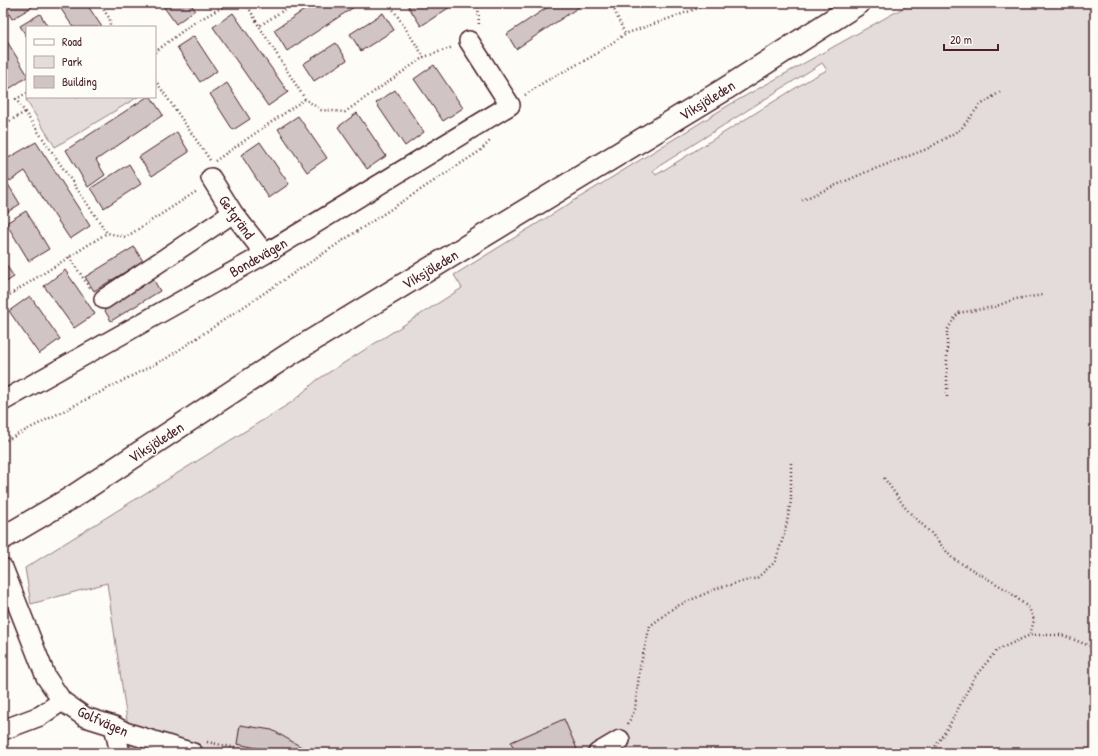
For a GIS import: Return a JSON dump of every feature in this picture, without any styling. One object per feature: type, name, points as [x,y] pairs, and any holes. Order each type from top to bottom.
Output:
[{"type":"main road","name":"Viksjöleden","points":[[3,538],[71,498],[288,355],[722,91],[859,3]]},
{"type":"street","points":[[469,41],[502,110]]},
{"type":"street","name":"Bondevägen","points":[[3,401],[265,254],[502,110]]},
{"type":"street","name":"Getgränd","points":[[211,178],[233,213],[265,254]]},
{"type":"street","points":[[104,299],[233,213]]},
{"type":"street","name":"Golfvägen","points":[[3,568],[46,677],[62,701],[85,717],[114,726],[125,732],[197,747]]},
{"type":"street","points":[[3,730],[40,716],[62,701]]},
{"type":"street","points":[[114,726],[120,753]]},
{"type":"street","points":[[598,753],[620,740]]},
{"type":"path","points":[[99,3],[110,19],[110,26]]},
{"type":"path","points":[[156,51],[192,24],[230,3]]},
{"type":"path","points":[[246,3],[305,100],[321,110],[345,112],[424,57],[469,41],[480,33],[478,3]]},
{"type":"path","points":[[259,26],[296,3]]},
{"type":"path","points":[[389,3],[424,57]]},
{"type":"path","points":[[612,3],[625,34]]},
{"type":"path","points":[[3,442],[166,358],[339,242],[480,151],[498,133],[502,110],[546,81],[593,56],[625,34],[713,3]]},
{"type":"path","points":[[156,81],[212,163],[305,100]]},
{"type":"path","points":[[802,200],[864,173],[927,149],[961,129],[979,106],[1000,92]]},
{"type":"path","points":[[26,94],[16,99],[107,233],[126,237],[201,188],[211,178]]},
{"type":"path","points":[[3,125],[25,112]]},
{"type":"path","points":[[3,140],[6,146],[3,148]]},
{"type":"path","points":[[3,299],[107,233]]},
{"type":"path","points":[[69,257],[99,302],[104,299]]},
{"type":"path","points":[[947,397],[946,330],[958,313],[994,307],[1015,299],[1044,295]]},
{"type":"path","points":[[620,740],[635,709],[640,667],[650,626],[675,607],[718,588],[757,578],[775,562],[786,532],[789,509],[791,462]]},
{"type":"path","points":[[884,478],[907,510],[931,533],[952,558],[1007,590],[1029,608],[1034,620],[1030,635]]},
{"type":"path","points":[[931,753],[950,724],[974,678],[997,650],[1030,635],[1062,635],[1095,648]]},
{"type":"path","points":[[197,747],[262,753]]},
{"type":"green space","points":[[912,3],[1095,3],[1095,753],[128,753],[131,748],[107,583],[31,604],[25,568],[292,402],[317,380],[462,288],[454,275],[729,105]],"holes":[[[822,63],[827,70],[810,79],[656,175],[653,170]]]},
{"type":"green space","points":[[29,98],[136,98],[55,147],[26,100]]},
{"type":"building","points":[[3,3],[30,3],[32,7],[12,19]]},
{"type":"building","points":[[57,3],[86,3],[101,26],[72,26]]},
{"type":"building","points":[[161,3],[190,3],[195,10],[176,24]]},
{"type":"building","points":[[315,3],[360,3],[287,51],[274,30]]},
{"type":"building","points":[[413,3],[456,3],[421,26],[408,6]]},
{"type":"building","points":[[554,3],[577,3],[579,7],[516,49],[507,34]]},
{"type":"building","points":[[233,13],[288,92],[268,106],[213,27]]},
{"type":"building","points":[[383,13],[394,30],[361,51],[350,34]]},
{"type":"building","points":[[40,14],[47,26],[26,26],[26,35],[20,26]]},
{"type":"building","points":[[194,36],[217,71],[200,82],[177,47]]},
{"type":"building","points":[[5,38],[26,72],[26,78],[9,89],[3,79],[3,40]]},
{"type":"building","points":[[336,43],[347,60],[314,81],[303,64]]},
{"type":"building","points":[[434,65],[463,108],[443,121],[414,79]]},
{"type":"building","points":[[227,83],[250,119],[233,130],[210,94]]},
{"type":"building","points":[[395,90],[424,132],[405,146],[376,103]]},
{"type":"building","points":[[145,98],[152,98],[163,115],[96,160],[105,175],[88,187],[66,150]]},
{"type":"building","points":[[357,113],[386,156],[367,169],[338,127]]},
{"type":"building","points":[[298,116],[327,158],[307,172],[278,129]]},
{"type":"building","points":[[177,132],[189,152],[152,176],[139,157]]},
{"type":"building","points":[[36,142],[90,226],[70,239],[25,171],[10,181],[3,171],[3,161]]},
{"type":"building","points":[[260,142],[289,184],[269,198],[241,155]]},
{"type":"building","points":[[129,164],[141,184],[104,208],[91,188]]},
{"type":"building","points":[[3,176],[20,204],[3,215]]},
{"type":"building","points":[[26,211],[49,249],[29,261],[6,223]]},
{"type":"building","points":[[134,247],[143,261],[94,291],[85,277]]},
{"type":"building","points":[[3,260],[14,277],[3,284]]},
{"type":"building","points":[[65,270],[95,314],[74,328],[44,286]]},
{"type":"building","points":[[152,277],[160,291],[111,321],[102,306]]},
{"type":"building","points":[[30,296],[60,339],[39,354],[9,311]]},
{"type":"building","points":[[564,719],[577,749],[568,753],[515,753],[511,742]]},
{"type":"building","points":[[240,725],[272,730],[312,753],[272,753],[267,750],[237,744]]}]
